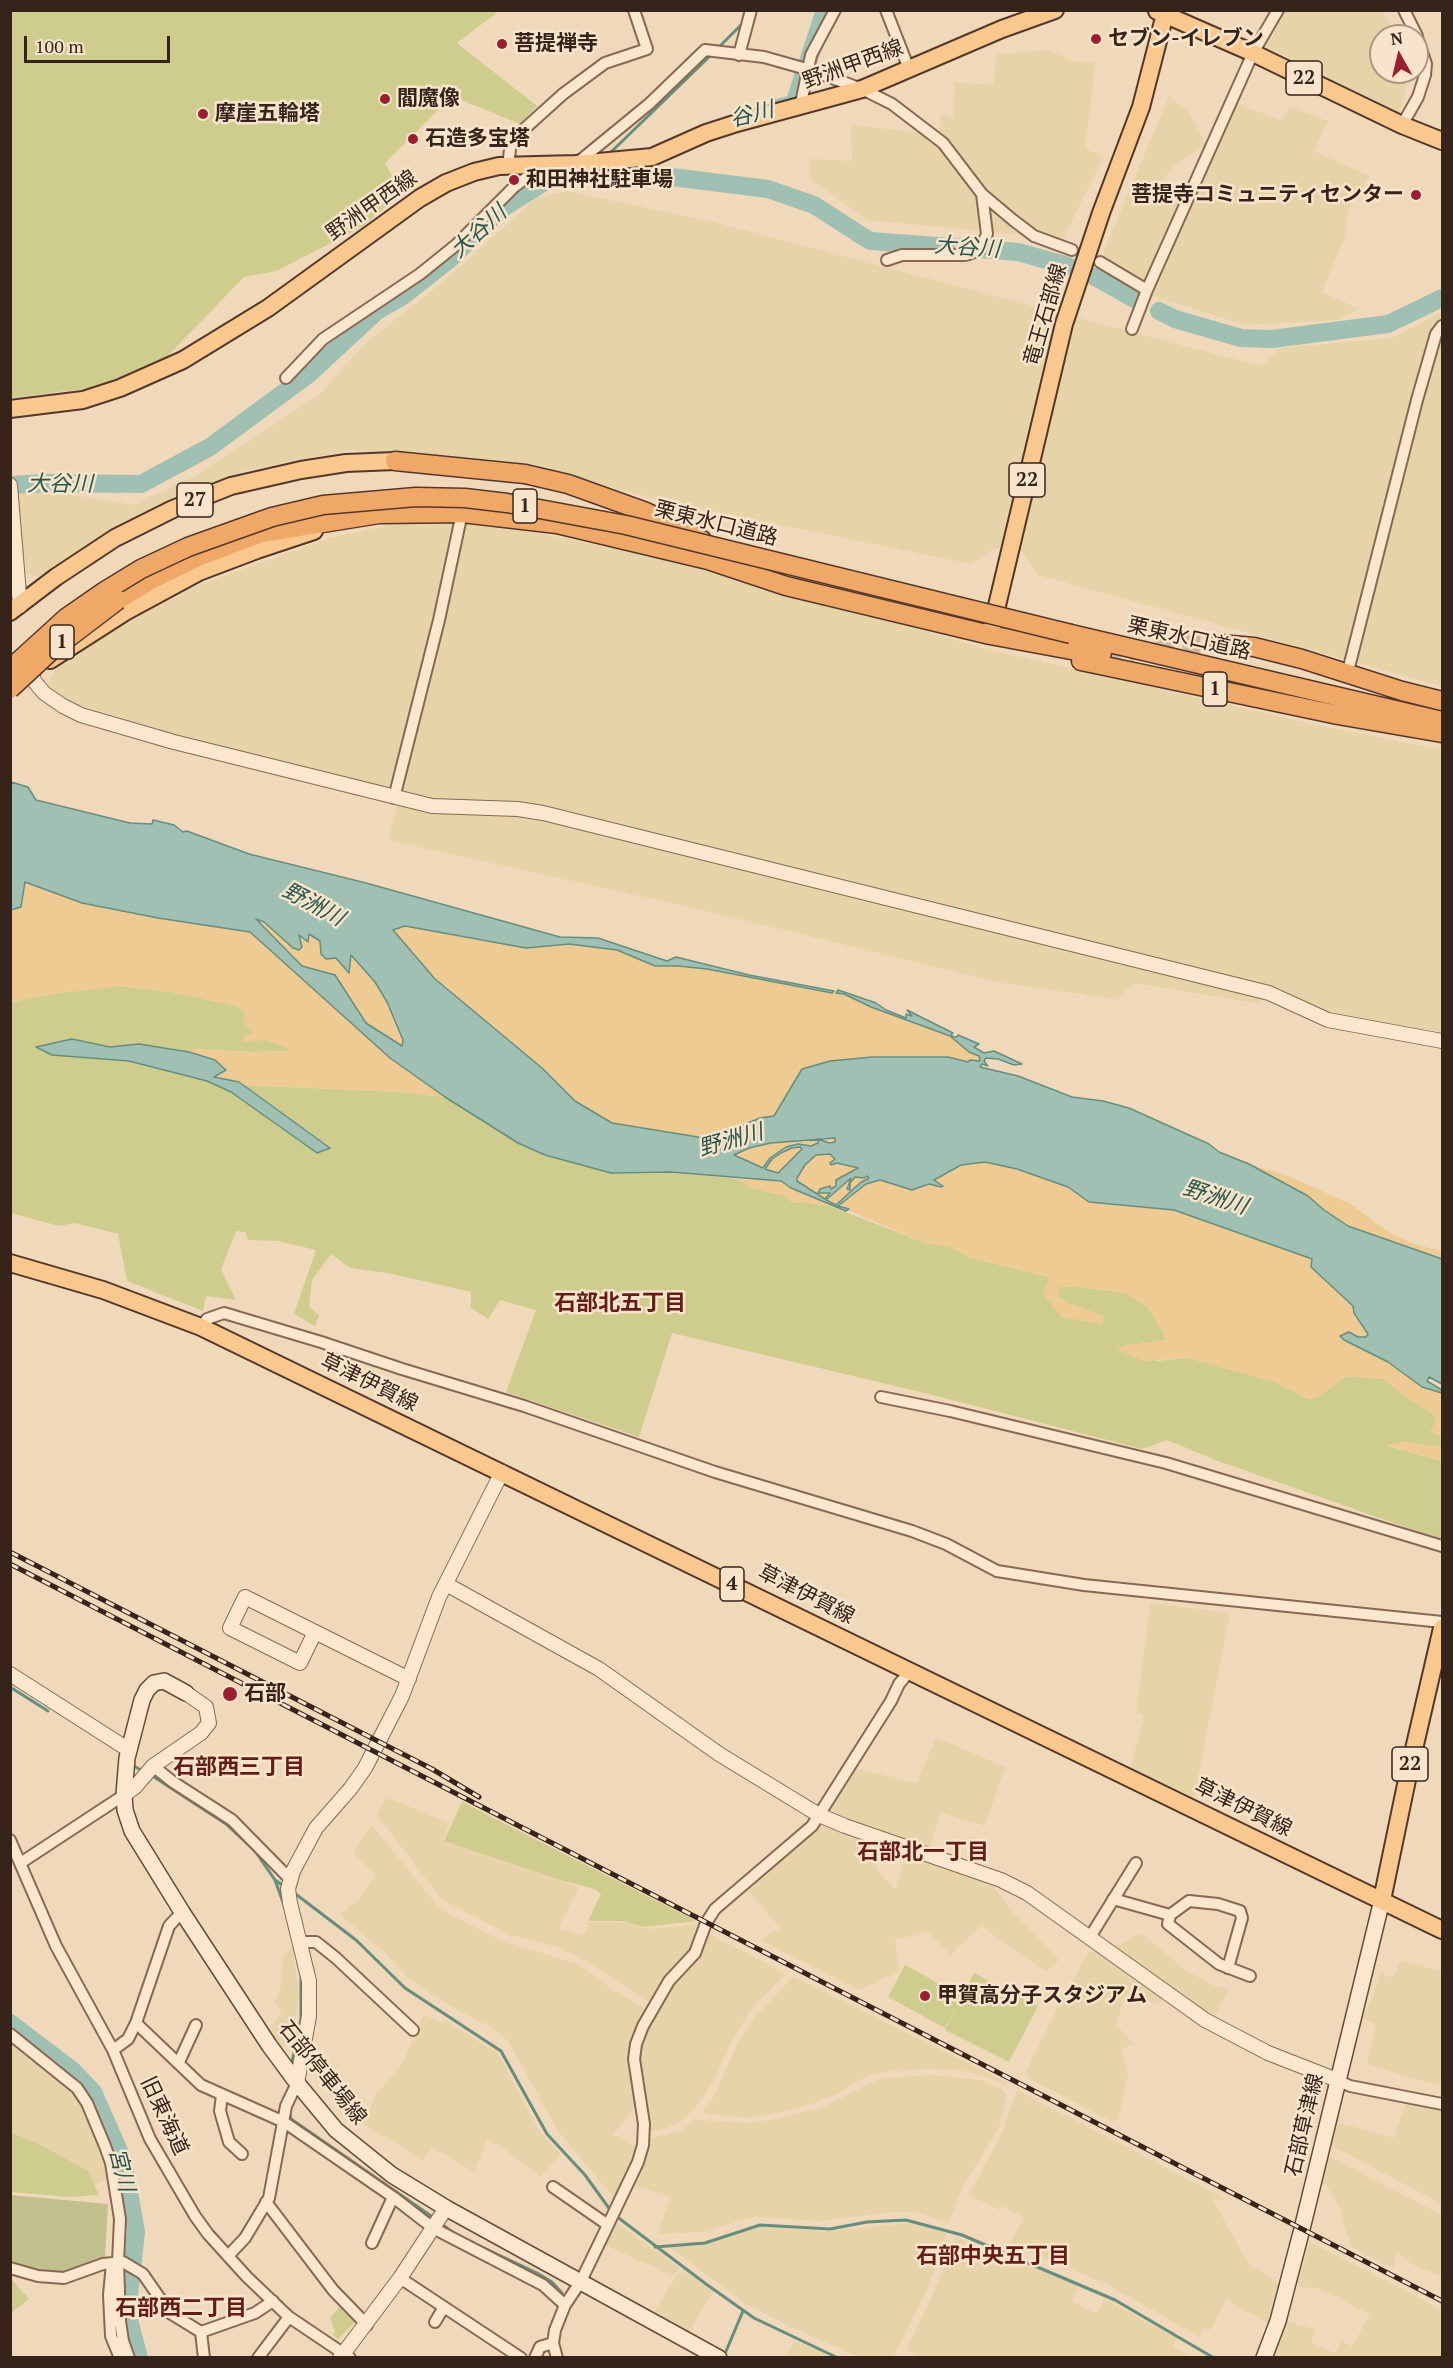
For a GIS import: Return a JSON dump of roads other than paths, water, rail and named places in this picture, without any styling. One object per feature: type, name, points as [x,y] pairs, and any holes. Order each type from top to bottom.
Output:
[{"type":"highway","name":"1","points":[[395,461],[525,474],[579,488],[646,512],[718,548],[818,593]]},
{"type":"highway","name":"栗東水口道路","points":[[10,671],[66,618],[141,569],[188,546],[272,517],[323,505],[416,497],[465,498],[507,503],[615,523],[1071,634],[1443,721]]},
{"type":"highway","name":"栗東水口道路","points":[[10,689],[51,651],[118,600],[149,581],[198,557],[261,533],[379,514],[462,513],[558,524],[708,560],[786,586],[990,635],[1082,652],[1102,653]]},
{"type":"highway","name":"栗東水口道路","points":[[990,635],[1059,657],[1338,715],[1443,733]]},
{"type":"highway","name":"栗東水口道路","points":[[1220,644],[1254,647],[1302,659],[1347,675],[1443,701]]},
{"type":"main road","name":"野洲甲西線","points":[[10,409],[83,400],[120,388],[183,360],[268,309],[420,198],[446,183],[474,172],[508,166],[551,169],[576,164],[652,157],[706,133],[862,89],[1002,29],[1055,10]]},
{"type":"main road","name":"竜王石部線","points":[[990,635],[1064,324],[1101,213],[1141,107],[1162,11],[1402,125],[1443,141]]},
{"type":"main road","name":"27","points":[[15,609],[56,577],[115,538],[173,509],[221,490],[301,470],[346,463],[395,461]]},
{"type":"main road","points":[[10,671],[32,672],[125,612],[199,572],[298,535],[379,514]]},
{"type":"main road","name":"草津伊賀線","points":[[10,1263],[103,1290],[201,1327],[1443,1930]]},
{"type":"main road","name":"22","points":[[1382,1900],[1408,1775],[1443,1628]]},
{"type":"main road","name":"石部停車場線","points":[[186,1693],[164,1681],[159,1681],[150,1685],[142,1700],[127,1758],[125,1810],[132,1831],[182,1912],[297,2083],[336,2130],[392,2175],[446,2208],[717,2357]]},
{"type":"main road","name":"石部草津線","points":[[1264,2358],[1278,2321],[1382,1900]]},
{"type":"street","points":[[508,166],[511,141],[563,94],[605,63],[647,49],[634,10]]},
{"type":"street","points":[[739,56],[751,10]]},
{"type":"street","points":[[800,108],[810,70],[811,55],[835,10]]},
{"type":"street","points":[[886,10],[909,69]]},
{"type":"street","points":[[1132,329],[1252,53],[1278,10]]},
{"type":"street","points":[[1404,10],[1411,24]]},
{"type":"street","points":[[576,164],[650,104],[705,50],[739,56],[764,57],[810,70],[862,89],[892,104],[943,143],[982,194],[1034,236],[1072,250]]},
{"type":"street","points":[[1402,125],[1418,97],[1422,84]]},
{"type":"street","points":[[286,378],[323,339],[420,274],[456,245],[514,187],[551,169]]},
{"type":"street","points":[[887,260],[902,255],[966,255],[982,247],[987,234],[982,194]]},
{"type":"street","points":[[1100,262],[1147,290]]},
{"type":"street","points":[[1347,675],[1417,400],[1436,334],[1443,326]]},
{"type":"street","points":[[11,487],[15,609]]},
{"type":"street","points":[[394,798],[439,620],[462,513]]},
{"type":"street","points":[[32,672],[34,681],[44,693],[81,715],[174,742],[432,806],[518,809],[543,813],[1269,993],[1328,1020],[1443,1041]]},
{"type":"street","points":[[201,1327],[207,1319],[224,1313],[321,1342],[524,1406],[715,1472],[912,1531],[946,1544],[997,1571],[1073,1583],[1443,1622]]},
{"type":"street","points":[[881,1397],[950,1411],[1166,1463],[1443,1546]]},
{"type":"street","points":[[228,2256],[245,2238],[266,2202],[286,2106],[297,2083],[309,2016],[309,1981],[290,1903],[288,1889],[290,1879],[304,1846],[316,1828],[360,1777],[409,1678],[446,1584],[502,1472]]},
{"type":"street","points":[[446,1584],[483,1602],[599,1669],[719,1754],[819,1815],[904,1848],[1001,1880],[1027,1893],[1205,2020],[1268,2053],[1350,2086],[1443,2104]]},
{"type":"street","points":[[315,1632],[300,1663],[230,1628],[245,1597],[409,1678]]},
{"type":"street","points":[[557,2358],[553,2343],[565,2305],[581,2281],[638,2162],[643,2145],[644,2124],[634,2059],[636,2044],[643,2026],[669,1981],[695,1953],[706,1923],[715,1909],[812,1826],[891,1701],[898,1684],[909,1672]]},
{"type":"street","points":[[10,1674],[122,1747],[127,1758]]},
{"type":"street","points":[[22,1862],[124,1795],[149,1771],[201,1733],[209,1723],[206,1707],[186,1693]]},
{"type":"street","points":[[149,1771],[173,1782],[232,1820],[290,1879]]},
{"type":"street","name":"旧東海道","points":[[10,1840],[22,1862],[56,1946],[113,2050],[150,2139],[195,2216],[228,2256],[289,2317],[344,2356]]},
{"type":"street","points":[[1090,1937],[1136,1863]]},
{"type":"street","points":[[1113,1899],[1170,1915]]},
{"type":"street","points":[[1228,1968],[1242,1918],[1240,1911],[1218,1904],[1189,1901],[1170,1915],[1168,1924],[1219,1964],[1228,1968],[1250,1977]]},
{"type":"street","points":[[113,2050],[128,2039],[136,2023],[169,1926],[182,1912]]},
{"type":"street","points":[[301,1942],[316,1942],[413,2030]]},
{"type":"street","points":[[136,2023],[201,2085],[284,2122],[393,2197],[433,2228],[543,2284],[565,2305]]},
{"type":"street","points":[[179,2062],[196,2025]]},
{"type":"street","points":[[10,2034],[77,2088],[87,2103],[111,2163],[120,2219],[117,2262],[120,2320],[123,2341],[129,2358]]},
{"type":"street","points":[[222,2095],[220,2111],[229,2142],[242,2154]]},
{"type":"street","points":[[553,2187],[608,2225]]},
{"type":"street","points":[[372,2243],[393,2197]]},
{"type":"street","points":[[266,2202],[333,2290],[367,2325]]},
{"type":"street","points":[[344,2356],[400,2278],[446,2208]]},
{"type":"street","points":[[117,2262],[109,2295],[111,2336],[120,2358]]},
{"type":"street","points":[[10,2268],[38,2276],[64,2278],[117,2262],[143,2274],[170,2313],[201,2332]]},
{"type":"street","points":[[400,2278],[521,2358]]},
{"type":"street","points":[[201,2332],[255,2313],[273,2301]]},
{"type":"street","points":[[435,2322],[444,2307]]},
{"type":"street","points":[[258,2358],[289,2317]]},
{"type":"street","points":[[201,2332],[204,2358]]},
{"type":"street","points":[[535,2358],[540,2347],[553,2343]]},
{"type":"water","name":"野洲川","points":[[11,782],[28,787],[36,800],[130,823],[152,824],[153,820],[174,825],[183,832],[187,831],[249,854],[366,883],[560,937],[598,938],[667,961],[676,957],[749,975],[834,991],[832,993],[707,969],[655,966],[617,950],[569,944],[526,948],[405,926],[393,930],[435,979],[542,1068],[575,1101],[612,1123],[704,1138],[719,1135],[760,1118],[774,1116],[802,1069],[830,1061],[872,1057],[948,1057],[968,1062],[970,1060],[980,1061],[979,1056],[969,1052],[950,1036],[871,1007],[844,994],[836,993],[838,990],[876,1003],[906,1018],[906,1014],[912,1016],[907,1010],[953,1033],[951,1035],[954,1037],[958,1035],[979,1044],[974,1047],[984,1053],[994,1051],[1022,1064],[1014,1065],[998,1059],[986,1058],[984,1061],[988,1066],[982,1064],[980,1067],[1018,1076],[1072,1097],[1103,1101],[1129,1108],[1209,1144],[1219,1152],[1249,1164],[1308,1196],[1348,1226],[1442,1259],[1442,1384],[1429,1377],[1427,1381],[1442,1390],[1442,1393],[1422,1387],[1388,1362],[1340,1336],[1349,1332],[1358,1337],[1366,1337],[1368,1334],[1354,1313],[1353,1306],[1311,1267],[1312,1259],[1174,1210],[1089,1202],[1068,1187],[1017,1169],[985,1162],[961,1165],[934,1180],[943,1186],[941,1187],[929,1184],[912,1190],[880,1180],[866,1184],[838,1206],[849,1209],[846,1211],[791,1188],[781,1181],[671,1172],[611,1173],[545,1155],[518,1143],[445,1097],[390,1058],[250,932],[158,918],[82,903],[25,882],[21,907],[11,910]],"holes":[[[256,919],[264,922],[293,948],[299,950],[302,947],[299,935],[308,942],[309,934],[320,941],[321,954],[326,959],[336,958],[349,973],[351,955],[375,982],[387,1002],[403,1040],[402,1046],[366,1023],[335,975],[302,966]],[[835,1138],[835,1142],[829,1143],[819,1139]],[[818,1139],[818,1143],[811,1146],[798,1144],[786,1147],[770,1158],[763,1168],[734,1155],[749,1148],[771,1143]],[[792,1148],[802,1149],[778,1173],[765,1169],[772,1159]],[[830,1154],[835,1159],[830,1163],[831,1165],[837,1163],[858,1168],[836,1180],[836,1186],[831,1189],[830,1186],[820,1189],[818,1193],[830,1193],[825,1199],[797,1181],[805,1165],[816,1155]],[[867,1176],[869,1178],[860,1183],[836,1205],[826,1200],[851,1178],[847,1189],[850,1190],[850,1183],[855,1177]]]},
{"type":"water","points":[[72,1039],[110,1047],[139,1044],[189,1052],[215,1060],[226,1070],[214,1077],[239,1082],[330,1148],[317,1153],[231,1092],[207,1081],[129,1061],[52,1055],[36,1047]]},
{"type":"waterway","name":"谷川","points":[[777,108],[794,104],[825,10]]},
{"type":"waterway","points":[[717,49],[744,22]]},
{"type":"waterway","points":[[609,154],[712,54]]},
{"type":"waterway","name":"大谷川","points":[[10,485],[141,484],[210,447],[309,374],[377,311],[403,296],[450,259],[500,210],[554,176],[624,171],[768,189],[814,205],[870,241],[1018,252],[1068,266]]},
{"type":"waterway","name":"大谷川","points":[[1095,277],[1136,300]]},
{"type":"waterway","name":"大谷川","points":[[1159,311],[1175,319],[1241,338],[1272,339],[1388,324],[1442,298]]},
{"type":"waterway","points":[[10,1687],[48,1711]]},
{"type":"waterway","points":[[130,1764],[143,1771]]},
{"type":"waterway","points":[[151,1775],[226,1824],[255,1851],[275,1880],[285,1887]]},
{"type":"waterway","points":[[275,1880],[284,1905]]},
{"type":"waterway","points":[[293,1892],[356,1940],[405,1988],[501,2051],[547,2134],[585,2175],[611,2211]]},
{"type":"waterway","points":[[291,2067],[301,2019],[301,1973]]},
{"type":"waterway","name":"宮川","points":[[10,2023],[73,2071],[93,2092],[119,2151],[126,2175],[136,2232],[127,2312],[139,2358]]},
{"type":"waterway","points":[[289,2111],[291,2119],[434,2218]]},
{"type":"waterway","points":[[616,2216],[754,2318],[838,2358]]},
{"type":"waterway","points":[[655,2247],[705,2243],[760,2225],[830,2229],[867,2222],[906,2220],[962,2235],[1115,2300],[1214,2358]]},
{"type":"waterway","points":[[442,2224],[453,2233]]},
{"type":"waterway","points":[[467,2240],[537,2273],[552,2282],[562,2293]]},
{"type":"waterway","points":[[724,2356],[743,2311]]},
{"type":"tunnel","points":[[1102,653],[1115,654],[1190,644],[1220,644]]},
{"type":"railway","points":[[10,1552],[432,1769],[479,1797]]},
{"type":"railway","points":[[10,1564],[1442,2301]]},
{"type":"place","name":"セブン-イレブン","points":[[1096,39]]},
{"type":"place","name":"菩提禅寺","points":[[502,44]]},
{"type":"place","name":"閻魔像","points":[[385,99]]},
{"type":"place","name":"摩崖五輪塔","points":[[203,114]]},
{"type":"place","name":"石造多宝塔","points":[[413,139]]},
{"type":"place","name":"和田神社駐車場","points":[[514,180]]},
{"type":"place","name":"菩提寺コミュニティセンター","points":[[1416,195]]},
{"type":"place","name":"石部","points":[[230,1694]]},
{"type":"place","name":"甲賀高分子スタジアム","points":[[925,1996]]},
{"type":"district","name":"石部北五丁目","points":[[620,1304]]},
{"type":"district","name":"石部西三丁目","points":[[239,1768]]},
{"type":"district","name":"石部北一丁目","points":[[923,1853]]},
{"type":"district","name":"石部中央五丁目","points":[[993,2257]]},
{"type":"district","name":"石部西二丁目","points":[[181,2309]]}]
